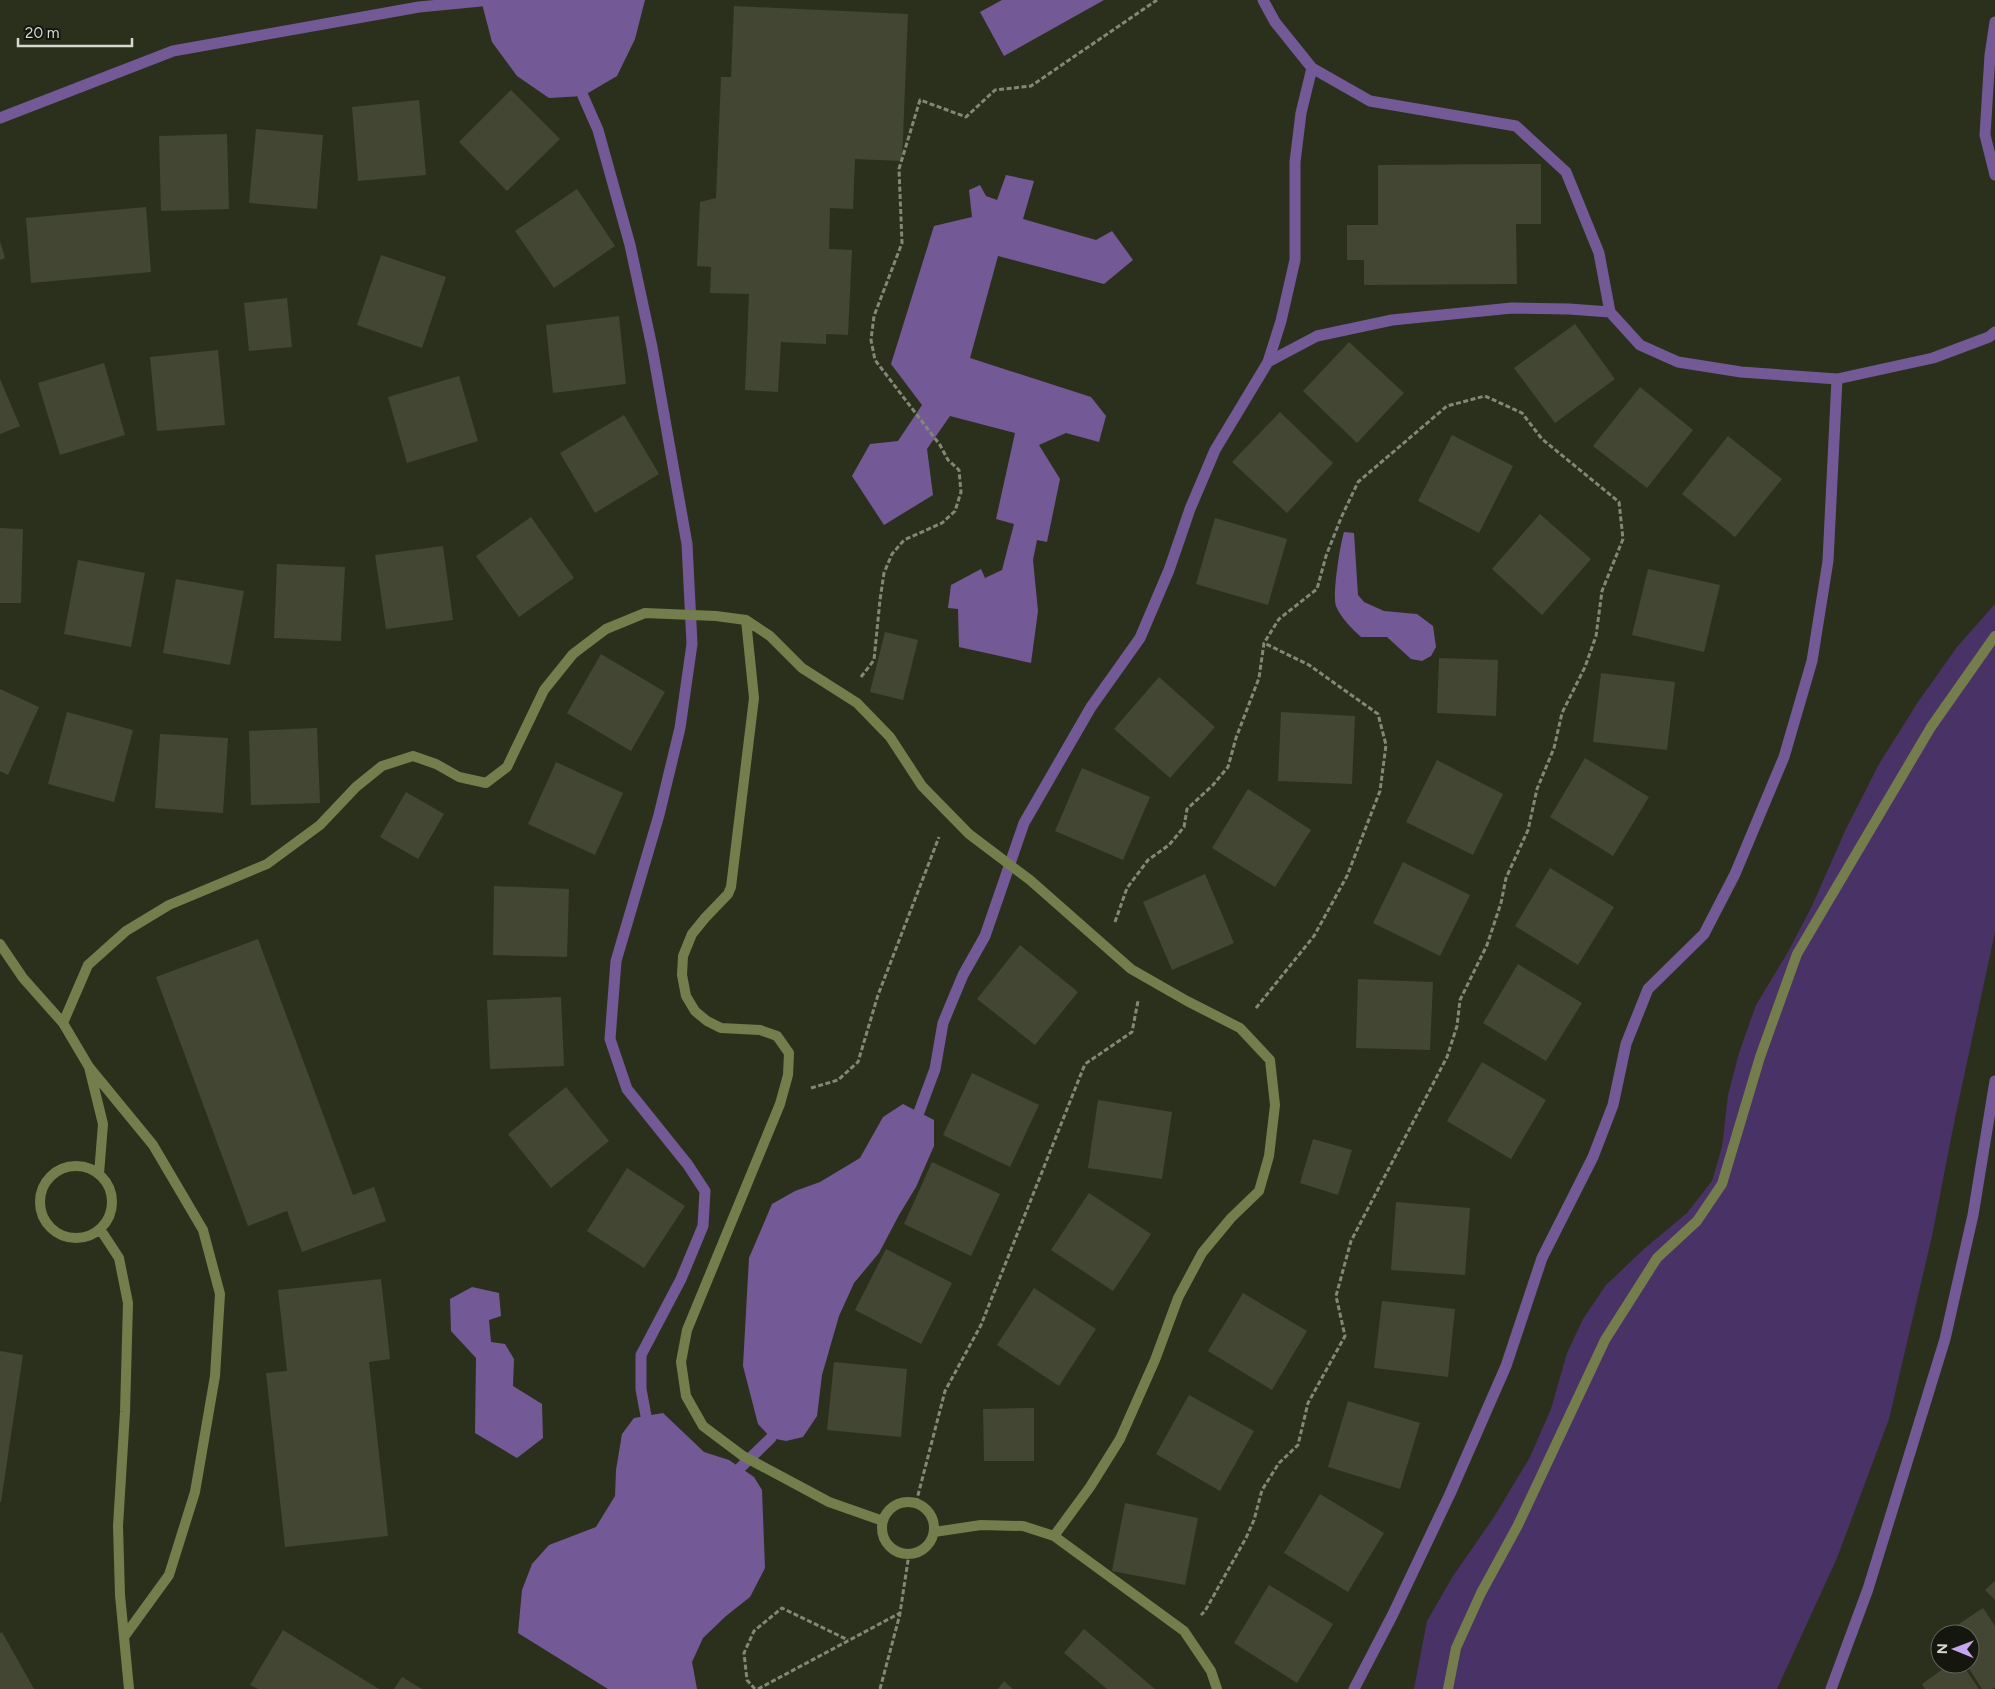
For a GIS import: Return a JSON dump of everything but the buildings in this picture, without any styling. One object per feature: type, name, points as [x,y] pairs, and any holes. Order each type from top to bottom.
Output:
[{"type":"lane","points":[[63,1023],[88,965],[126,931],[169,905],[267,864],[320,825],[356,787],[382,766],[413,756],[436,764],[459,777],[486,783],[506,766],[544,690],[573,654],[606,629],[645,613],[716,616],[746,620],[770,636],[802,668],[857,703],[890,737],[922,786],[970,834],[1030,880],[1132,969],[1187,1002],[1240,1028],[1270,1060],[1275,1105],[1269,1156],[1259,1191],[1231,1218],[1202,1253],[1178,1298],[1155,1360],[1120,1439],[1090,1487],[1054,1536]]},
{"type":"lane","points":[[746,620],[754,698],[732,887],[692,934],[683,956],[682,975],[686,996],[695,1011],[707,1021],[721,1028],[760,1030],[777,1036],[789,1053],[788,1075],[780,1104],[687,1330],[680,1362],[686,1396],[703,1426],[744,1456],[829,1502],[883,1521]]},
{"type":"lane","points":[[1448,1689],[1456,1648],[1480,1593],[1518,1525],[1605,1340],[1657,1258],[1697,1220],[1722,1184],[1760,1057],[1797,954],[1931,727],[1995,636]]},
{"type":"lane","points":[[0,944],[23,978],[63,1023],[89,1067],[153,1145],[203,1230],[220,1294],[215,1376],[195,1492],[170,1575],[124,1638]]},
{"type":"lane","points":[[89,1067],[103,1124],[99,1174]]},
{"type":"lane","points":[[77,1166],[89,1168],[99,1174],[107,1184],[112,1195],[111,1208],[107,1219],[100,1229],[90,1236],[78,1238],[67,1238],[56,1233],[42,1215],[41,1192],[46,1181],[55,1173],[65,1168],[77,1166]]},
{"type":"lane","points":[[100,1229],[119,1258],[128,1304],[125,1412],[118,1526],[120,1596],[129,1689]]},
{"type":"lane","points":[[908,1502],[916,1503],[924,1507],[931,1515],[934,1532],[926,1548],[909,1554],[900,1553],[888,1544],[883,1537],[883,1521],[891,1508],[908,1502]]},
{"type":"lane","points":[[934,1532],[981,1525],[1023,1526],[1054,1536],[1184,1631],[1211,1671],[1217,1689]]},
{"type":"path","points":[[846,696],[874,660],[884,573],[892,554],[904,540],[942,523],[955,510],[961,492],[959,470],[948,460],[940,445],[875,360],[872,340],[874,316],[902,243],[899,169],[920,100],[966,117],[995,90],[1031,86],[1157,0]]},
{"type":"path","points":[[1111,949],[1115,917],[1127,888],[1148,860],[1169,845],[1184,827],[1187,809],[1213,785],[1228,767],[1259,678],[1264,643],[1279,619],[1318,589],[1326,556],[1358,482],[1402,443],[1447,406],[1485,396],[1522,413],[1542,439],[1619,502],[1623,539],[1602,592],[1596,636],[1585,667],[1562,713],[1554,748],[1537,789],[1528,830],[1506,878],[1501,902],[1487,945],[1460,1000],[1457,1026],[1447,1057],[1351,1241],[1336,1296],[1344,1336],[1308,1403],[1298,1446],[1279,1463],[1262,1490],[1254,1520],[1246,1538],[1205,1611],[1184,1631]]},
{"type":"path","points":[[1240,1028],[1314,936],[1347,876],[1380,791],[1386,745],[1378,714],[1309,665],[1264,643]]},
{"type":"path","points":[[786,1086],[812,1088],[838,1080],[858,1062],[878,995],[948,813]]},
{"type":"path","points":[[916,1503],[945,1391],[981,1325],[1085,1064],[1132,1032],[1138,1000],[1132,969]]},
{"type":"path","points":[[880,1689],[900,1613],[909,1554]]},
{"type":"path","points":[[754,1689],[747,1680],[744,1653],[754,1631],[782,1608],[849,1641]]},
{"type":"path","points":[[758,1689],[900,1613]]},
{"type":"shaded area","points":[[481,0],[645,0],[635,39],[617,76],[583,96],[549,98],[517,76],[492,42]]},
{"type":"shaded area","points":[[1002,0],[1104,0],[1004,56],[980,12]]},
{"type":"shaded area","points":[[1006,175],[1034,181],[1023,219],[1096,240],[1112,231],[1133,260],[1104,284],[998,256],[970,358],[1091,397],[1106,416],[1099,442],[1066,433],[1039,445],[1060,479],[1047,542],[1037,540],[1033,560],[1038,611],[1031,663],[959,647],[958,609],[948,608],[951,585],[981,569],[985,578],[1002,570],[1014,524],[996,519],[1015,433],[950,416],[927,449],[933,495],[884,525],[852,476],[870,444],[898,441],[922,405],[891,364],[934,226],[972,217],[969,190],[980,185],[986,196],[997,200]]},
{"type":"shaded area","points":[[1344,532],[1354,533],[1358,595],[1364,602],[1384,611],[1417,614],[1433,626],[1436,647],[1431,656],[1422,661],[1411,659],[1387,637],[1361,637],[1341,615],[1336,606],[1335,592]]},
{"type":"shaded area","points":[[1995,604],[1995,932],[1932,1236],[1889,1419],[1837,1558],[1777,1689],[1414,1689],[1427,1621],[1453,1576],[1494,1517],[1530,1457],[1551,1409],[1567,1353],[1583,1319],[1606,1285],[1645,1248],[1687,1213],[1712,1181],[1722,1147],[1728,1095],[1739,1053],[1756,1005],[1788,952],[1812,906],[1845,831],[1879,764],[1918,702],[1957,647]]},
{"type":"shaded area","points":[[903,1104],[934,1120],[934,1146],[916,1187],[879,1253],[854,1283],[839,1316],[822,1375],[817,1416],[803,1437],[786,1441],[771,1438],[758,1424],[743,1366],[749,1258],[772,1204],[795,1191],[820,1182],[860,1158],[883,1117]]},
{"type":"shaded area","points":[[472,1287],[499,1293],[501,1316],[489,1320],[491,1342],[505,1344],[514,1359],[513,1386],[542,1404],[543,1438],[517,1458],[475,1433],[476,1358],[451,1331],[450,1299]]},
{"type":"shaded area","points":[[663,1413],[704,1452],[729,1460],[754,1477],[762,1490],[765,1568],[750,1597],[703,1638],[692,1662],[697,1689],[608,1689],[518,1633],[522,1590],[532,1564],[549,1545],[596,1527],[615,1496],[616,1470],[622,1434],[634,1418]]},
{"type":"waterway","points":[[1263,0],[1275,22],[1312,68],[1370,101],[1516,126],[1566,172],[1599,253],[1610,312],[1640,345],[1678,362],[1741,372],[1837,379],[1933,358],[1989,337],[1995,332]]},
{"type":"waterway","points":[[0,118],[173,51],[419,7],[481,1]]},
{"type":"waterway","points":[[1995,22],[1990,55],[1985,135],[1995,175]]},
{"type":"waterway","points":[[1268,362],[1281,321],[1295,260],[1295,162],[1301,113],[1312,68]]},
{"type":"waterway","points":[[583,96],[598,130],[630,245],[652,347],[687,544],[692,644],[680,728],[659,815],[616,961],[610,1039],[627,1089],[688,1165],[705,1191],[703,1226],[681,1279],[641,1355],[641,1389],[646,1416]]},
{"type":"waterway","points":[[919,1112],[935,1069],[943,1023],[963,975],[985,936],[1024,823],[1091,707],[1140,638],[1169,570],[1190,509],[1215,450],[1268,362],[1317,336],[1392,320],[1512,308],[1610,312]]},
{"type":"waterway","points":[[1354,1689],[1393,1614],[1450,1494],[1506,1366],[1542,1258],[1593,1157],[1613,1105],[1626,1044],[1648,989],[1704,934],[1735,874],[1784,757],[1812,661],[1828,561],[1837,379]]},
{"type":"waterway","points":[[1831,1689],[1868,1589],[1945,1339],[1973,1215],[1995,1081]]},
{"type":"waterway","points":[[740,1468],[771,1438]]}]
